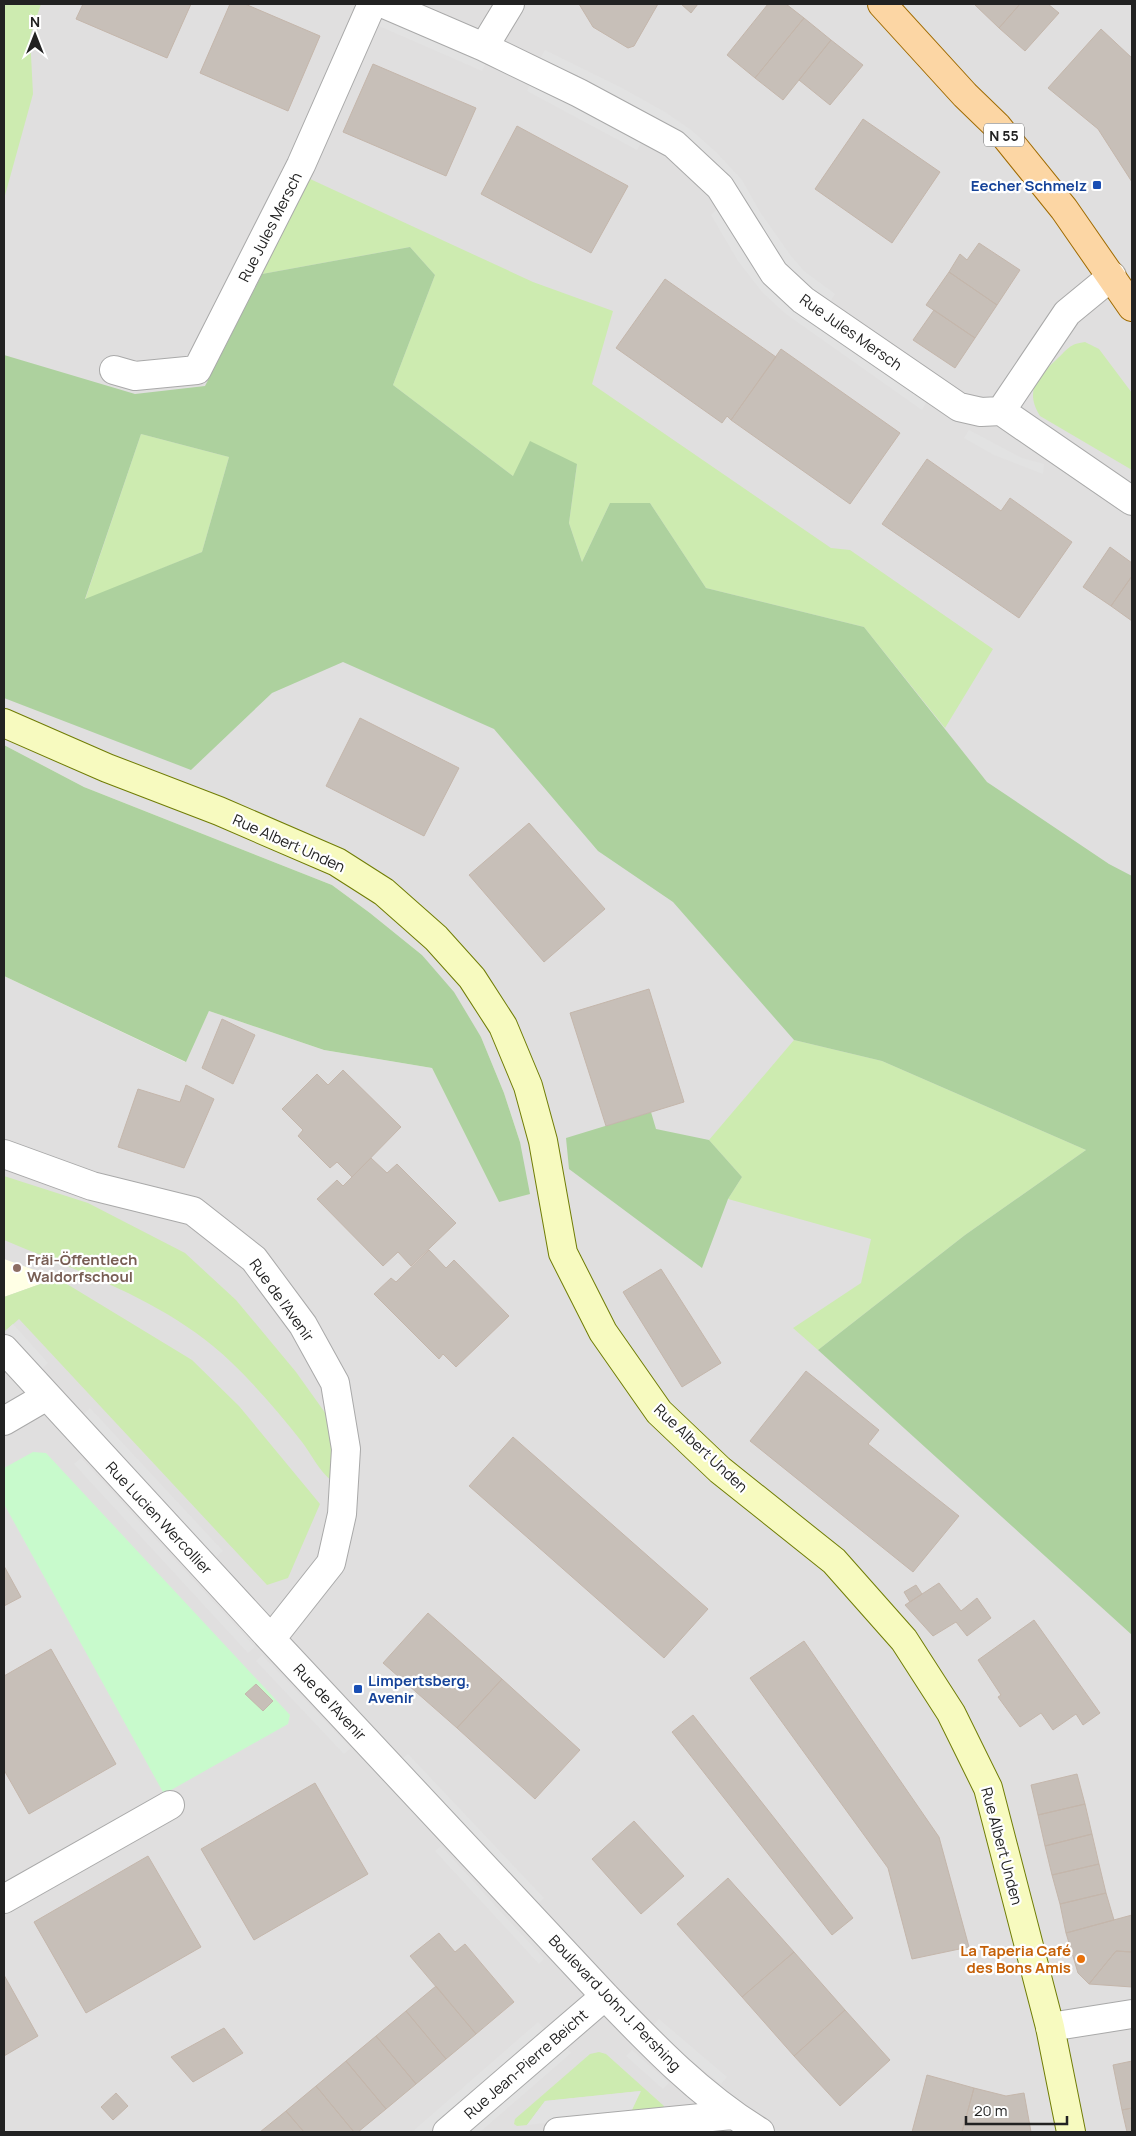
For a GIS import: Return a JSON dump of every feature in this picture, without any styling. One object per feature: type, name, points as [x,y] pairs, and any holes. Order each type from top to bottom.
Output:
[{"type":"main road","name":"N 55","points":[[882,4],[997,126],[1064,209],[1132,307]]},
{"type":"main road","name":"Rue Albert Unden","points":[[4,723],[107,768],[219,811],[338,862],[384,892],[436,938],[472,978],[503,1026],[528,1086],[543,1141],[563,1254],[603,1332],[659,1412],[720,1470],[834,1561],[904,1640],[951,1713],[988,1788],[1050,2027],[1071,2132]]},
{"type":"street","name":"Rue Jules Mersch","points":[[114,370],[135,376],[198,370],[301,165],[372,4]]},
{"type":"street","name":"Rue Jules Mersch","points":[[384,4],[484,47],[579,93],[674,144],[720,187],[774,272],[803,300],[959,407],[981,412],[1001,411]]},
{"type":"street","points":[[484,47],[510,4]]},
{"type":"street","points":[[1112,276],[1067,313],[1001,411],[1132,501]]},
{"type":"street","name":"Rue de l'Avenir","points":[[4,1154],[92,1186],[193,1211],[254,1258],[303,1324],[335,1383],[346,1449],[342,1514],[331,1563],[271,1639],[521,1906]]},
{"type":"street","name":"Rue Lucien Wercollier","points":[[4,1349],[271,1639]]},
{"type":"street","points":[[4,1420],[47,1396]]},
{"type":"street","points":[[4,1899],[170,1805]]},
{"type":"street","name":"Boulevard John J. Pershing","points":[[521,1906],[662,2054],[732,2115],[760,2132]]},
{"type":"street","name":"Rue Jean-Pierre Beicht","points":[[447,2132],[605,1996]]},
{"type":"street","points":[[1050,2027],[1132,2014]]},
{"type":"street","points":[[558,2132],[732,2115]]},
{"type":"shaded area","points":[[4,4],[1132,4],[1132,2132],[4,2132],[4,976],[185,1062],[209,1011],[324,1050],[432,1068],[499,1202],[520,1142],[504,1093],[481,1037],[422,955],[370,913],[332,885],[84,787],[4,745]]},
{"type":"shaded area","points":[[383,16],[486,62],[482,71],[379,26]]},
{"type":"shaded area","points":[[545,50],[622,88],[665,112],[691,130],[716,152],[742,180],[760,212],[791,256],[804,271],[835,294],[830,302],[791,274],[659,121],[540,59]]},
{"type":"shaded area","points":[[531,82],[642,141],[637,150],[527,91]]},
{"type":"shaded area","points":[[718,208],[745,254],[768,286],[927,401],[922,410],[786,314],[763,293],[738,261],[711,215]]},
{"type":"shaded area","points":[[969,430],[1022,458],[1044,464],[1043,474],[994,455],[964,438]]},
{"type":"shaded area","name":"Fräi-Öffentlech Waldorfschoul","points":[[4,1259],[57,1278],[4,1297]]},
{"type":"shaded area","points":[[13,1324],[48,1363],[41,1370],[5,1331]]},
{"type":"shaded area","points":[[90,1408],[223,1551],[215,1558],[83,1415]]},
{"type":"shaded area","points":[[81,1458],[255,1647],[248,1653],[74,1464]]},
{"type":"shaded area","points":[[262,1655],[351,1748],[344,1754],[256,1661]]},
{"type":"shaded area","points":[[408,1754],[544,1898],[538,1904],[402,1759]]},
{"type":"shaded area","points":[[441,1846],[544,1959],[539,1964],[435,1851]]},
{"type":"shaded area","points":[[659,2019],[727,2077],[721,2084],[683,2054],[653,2025]]},
{"type":"shaded area","points":[[538,2022],[545,2030],[428,2132],[412,2132]]},
{"type":"shaded area","points":[[564,2045],[571,2053],[480,2132],[465,2132]]},
{"type":"shaded area","points":[[632,2050],[669,2083],[663,2089],[626,2056]]},
{"type":"shaded area","points":[[641,2091],[630,2114],[527,2125],[545,2101]]},
{"type":"green space","points":[[4,4],[41,4],[30,36],[33,94],[4,199]]},
{"type":"green space","points":[[308,178],[533,282],[613,311],[592,384],[831,548],[850,550],[993,649],[945,728],[864,627],[706,588],[650,503],[610,503],[582,562],[569,523],[577,464],[513,476],[393,385],[435,275],[410,247],[262,274]]},
{"type":"green space","points":[[410,247],[435,275],[393,385],[513,476],[530,441],[577,464],[569,523],[582,562],[610,503],[650,503],[706,588],[864,627],[987,782],[1109,864],[1132,876],[1132,1635],[818,1350],[965,1235],[1086,1150],[882,1061],[794,1040],[673,902],[598,851],[494,729],[343,662],[272,693],[191,770],[4,698],[4,355],[135,394],[205,386],[262,274]],"holes":[[[141,434],[229,457],[202,552],[85,599]]]},
{"type":"green space","points":[[1085,342],[1099,349],[1132,393],[1132,470],[1040,416],[1035,407],[1033,391],[1039,378],[1069,348],[1075,344]]},
{"type":"green space","points":[[141,434],[229,457],[202,552],[85,600]]},
{"type":"green space","points":[[4,745],[84,787],[332,885],[422,955],[454,992],[481,1037],[504,1093],[520,1142],[530,1194],[499,1202],[432,1068],[324,1050],[209,1011],[186,1062],[4,976]]},
{"type":"green space","points":[[794,1040],[882,1061],[1086,1150],[965,1235],[818,1350],[793,1328],[861,1283],[871,1239],[728,1199],[742,1177],[709,1140]]},
{"type":"green space","points":[[651,1112],[656,1129],[709,1140],[742,1177],[728,1199],[702,1268],[569,1169],[566,1138]]},
{"type":"green space","points":[[4,1176],[88,1203],[185,1253],[236,1300],[296,1372],[326,1414],[333,1447],[332,1481],[323,1473],[302,1442],[268,1401],[231,1362],[207,1341],[180,1322],[124,1291],[4,1240]]},
{"type":"green space","points":[[57,1278],[192,1360],[239,1406],[320,1504],[288,1578],[267,1585],[19,1319],[4,1332],[4,1297]]},
{"type":"green space","points":[[33,1452],[46,1453],[290,1715],[288,1724],[164,1794],[4,1504],[4,1468]]},
{"type":"green space","points":[[599,2052],[606,2054],[664,2106],[662,2110],[630,2114],[640,2091],[545,2101],[527,2125],[517,2126],[514,2124],[515,2119],[590,2054]]},
{"type":"building","points":[[83,4],[191,4],[167,58],[76,19]]},
{"type":"building","points":[[230,4],[245,4],[320,36],[288,111],[200,73]]},
{"type":"building","points":[[579,4],[658,4],[634,46],[628,48],[593,27]]},
{"type":"building","points":[[681,4],[698,4],[691,13]]},
{"type":"building","points":[[768,4],[786,4],[804,18],[755,78],[727,55]]},
{"type":"building","points":[[974,4],[1020,4],[999,28]]},
{"type":"building","points":[[1020,4],[1048,4],[1059,13],[1025,51],[999,28]]},
{"type":"building","points":[[804,18],[831,40],[783,100],[755,78]]},
{"type":"building","points":[[1101,29],[1132,58],[1132,182],[1098,129],[1048,88]]},
{"type":"building","points":[[831,40],[863,65],[830,105],[799,80]]},
{"type":"building","points":[[373,64],[476,108],[446,176],[343,132]]},
{"type":"building","points":[[863,119],[940,172],[892,243],[815,189]]},
{"type":"building","points":[[517,126],[628,186],[591,253],[481,194]]},
{"type":"building","points":[[979,243],[1020,270],[997,305],[949,272],[960,254],[967,260]]},
{"type":"building","points":[[949,272],[997,305],[975,338],[926,305]]},
{"type":"building","points":[[665,279],[776,357],[731,420],[727,416],[722,423],[616,348]]},
{"type":"building","points":[[934,310],[975,338],[955,368],[913,340]]},
{"type":"building","points":[[781,349],[900,433],[850,504],[731,420]]},
{"type":"building","points":[[927,459],[1001,511],[1010,498],[1072,542],[1019,618],[882,524]]},
{"type":"building","points":[[1110,547],[1132,563],[1132,576],[1111,606],[1083,587]]},
{"type":"building","points":[[1132,576],[1132,621],[1111,606]]},
{"type":"building","points":[[360,718],[459,768],[424,836],[326,786]]},
{"type":"building","points":[[529,823],[605,909],[544,962],[469,875]]},
{"type":"building","points":[[649,989],[684,1102],[606,1126],[570,1013]]},
{"type":"building","points":[[222,1019],[255,1035],[233,1084],[202,1068]]},
{"type":"building","points":[[343,1070],[401,1127],[352,1177],[337,1162],[330,1168],[298,1136],[303,1130],[282,1109],[317,1074],[328,1085]]},
{"type":"building","points":[[186,1085],[214,1099],[184,1168],[118,1147],[138,1089],[180,1102]]},
{"type":"building","points":[[371,1158],[387,1173],[397,1164],[456,1223],[411,1266],[398,1252],[383,1266],[317,1199],[337,1180],[343,1186]]},
{"type":"building","points":[[429,1250],[446,1268],[454,1260],[509,1316],[456,1367],[443,1354],[439,1359],[374,1294],[391,1278],[396,1282]]},
{"type":"building","points":[[661,1269],[721,1363],[682,1387],[623,1292]]},
{"type":"building","points":[[806,1371],[879,1430],[868,1444],[959,1516],[913,1572],[750,1441]]},
{"type":"building","points":[[513,1437],[708,1609],[664,1658],[469,1486]]},
{"type":"building","points":[[4,1566],[21,1597],[4,1606]]},
{"type":"building","points":[[939,1583],[961,1611],[977,1598],[991,1618],[967,1636],[956,1622],[933,1636],[905,1605]]},
{"type":"building","points":[[916,1585],[922,1594],[910,1602],[904,1592]]},
{"type":"building","points":[[428,1613],[502,1679],[457,1728],[383,1663]]},
{"type":"building","points":[[1034,1620],[1100,1713],[1083,1725],[1076,1714],[1053,1730],[1041,1713],[1020,1727],[998,1697],[1001,1695],[978,1660]]},
{"type":"building","points":[[804,1641],[939,1837],[969,1947],[912,1959],[888,1868],[750,1678]]},
{"type":"building","points":[[51,1649],[116,1764],[29,1814],[4,1770],[4,1676]]},
{"type":"building","points":[[502,1679],[580,1750],[535,1799],[457,1728]]},
{"type":"building","points":[[256,1684],[273,1701],[263,1711],[245,1694]]},
{"type":"building","points":[[693,1715],[853,1918],[832,1935],[672,1732]]},
{"type":"building","points":[[1077,1774],[1085,1804],[1038,1815],[1031,1785]]},
{"type":"building","points":[[315,1783],[368,1874],[254,1940],[201,1849]]},
{"type":"building","points":[[1085,1804],[1092,1834],[1045,1846],[1038,1815]]},
{"type":"building","points":[[634,1821],[684,1876],[641,1914],[592,1859]]},
{"type":"building","points":[[1092,1834],[1099,1864],[1052,1875],[1045,1846]]},
{"type":"building","points":[[148,1856],[201,1947],[86,2013],[34,1922]]},
{"type":"building","points":[[1099,1864],[1106,1893],[1060,1904],[1052,1875]]},
{"type":"building","points":[[728,1878],[794,1952],[742,1997],[677,1924]]},
{"type":"building","points":[[1106,1893],[1114,1920],[1066,1933],[1060,1904]]},
{"type":"building","points":[[1132,1915],[1132,1952],[1116,1951],[1089,1984],[1078,1973],[1066,1933]]},
{"type":"building","points":[[439,1933],[455,1952],[465,1944],[514,2002],[476,2034],[410,1956]]},
{"type":"building","points":[[1116,1951],[1132,1952],[1132,1987],[1089,1984]]},
{"type":"building","points":[[794,1952],[845,2010],[794,2056],[742,1997]]},
{"type":"building","points":[[4,1975],[38,2036],[4,2056]]},
{"type":"building","points":[[436,1986],[476,2034],[446,2059],[406,2011]]},
{"type":"building","points":[[845,2010],[890,2060],[840,2106],[794,2056]]},
{"type":"building","points":[[406,2011],[446,2059],[416,2084],[376,2036]]},
{"type":"building","points":[[224,2028],[243,2053],[193,2082],[171,2057]]},
{"type":"building","points":[[376,2036],[416,2084],[386,2109],[346,2061]]},
{"type":"building","points":[[346,2061],[386,2109],[358,2132],[354,2132],[316,2086]]},
{"type":"building","points":[[1132,2061],[1132,2108],[1122,2110],[1113,2065]]},
{"type":"building","points":[[927,2075],[974,2088],[962,2132],[912,2132]]},
{"type":"building","points":[[316,2086],[354,2132],[304,2132],[286,2111]]},
{"type":"building","points":[[974,2088],[1006,2096],[1024,2093],[1031,2132],[962,2132]]},
{"type":"building","points":[[116,2093],[128,2106],[113,2120],[101,2107]]},
{"type":"building","points":[[1132,2108],[1132,2132],[1127,2132],[1122,2110]]},
{"type":"building","points":[[286,2111],[304,2132],[260,2132]]},
{"type":"place","name":"Eecher Schmelz","points":[[1097,185]]},
{"type":"place","name":"Fräi-Öffentlech Waldorfschoul","points":[[17,1268]]},
{"type":"place","name":"Limpertsberg, Avenir","points":[[358,1689]]},
{"type":"place","name":"La Taperia Café des Bons Amis","points":[[1081,1959]]}]
